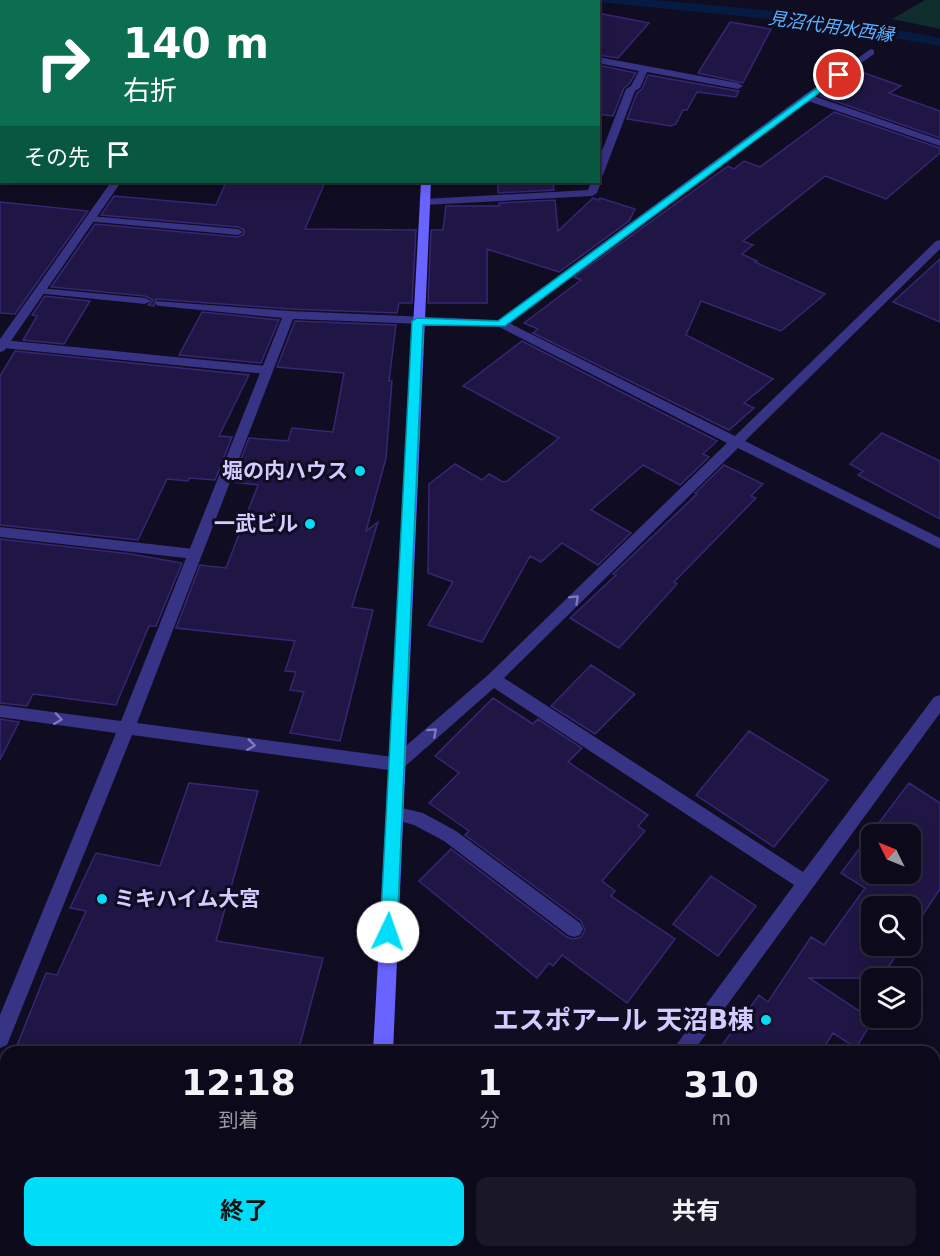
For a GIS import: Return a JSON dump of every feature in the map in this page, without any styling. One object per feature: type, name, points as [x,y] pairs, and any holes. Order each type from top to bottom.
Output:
[{"type":"main road","points":[[383,1046],[417,321],[426,183]]},
{"type":"street","points":[[501,324],[807,97],[872,52]]},
{"type":"street","points":[[600,60],[738,86]]},
{"type":"street","points":[[600,170],[632,89],[644,69]]},
{"type":"street","points":[[807,97],[940,143]]},
{"type":"street","points":[[1,346],[115,183]]},
{"type":"street","points":[[424,202],[592,193],[596,183]]},
{"type":"street","points":[[90,219],[238,232]]},
{"type":"street","points":[[0,711],[396,764],[493,679],[940,243]]},
{"type":"street","points":[[40,291],[145,302]]},
{"type":"street","points":[[160,303],[288,315],[501,324],[940,544]]},
{"type":"street","points":[[0,1038],[75,859],[288,315]]},
{"type":"street","points":[[1,346],[266,370]]},
{"type":"street","points":[[0,532],[194,554]]},
{"type":"street","points":[[493,679],[804,882]]},
{"type":"street","points":[[685,1046],[804,882],[940,701]]},
{"type":"street","points":[[394,813],[417,818],[450,836],[574,929]]},
{"type":"green space","points":[[925,0],[940,0],[940,29],[892,19]]},
{"type":"water","name":"見沼代用水西縁","points":[[600,0],[655,0],[774,11],[855,22],[940,38],[940,46],[800,22],[600,2]]},
{"type":"building","points":[[600,13],[649,23],[618,58],[600,55]]},
{"type":"building","points":[[730,22],[771,29],[743,83],[698,73]]},
{"type":"building","points":[[600,65],[636,73],[624,88],[613,116],[600,114]]},
{"type":"building","points":[[856,70],[901,86],[889,93],[940,111],[940,138],[820,96]]},
{"type":"building","points":[[648,75],[739,91],[736,97],[697,92],[687,110],[683,110],[676,124],[671,126],[627,119],[637,93],[642,89]]},
{"type":"building","points":[[834,112],[940,148],[940,153],[886,199],[825,176],[743,241],[753,245],[742,254],[825,294],[781,331],[701,301],[686,335],[773,379],[744,403],[754,408],[729,430],[533,333],[538,329],[524,323],[581,280],[574,277],[728,166],[734,169],[744,161],[760,167]]},
{"type":"building","points":[[226,183],[325,183],[305,229],[416,230],[412,303],[399,303],[397,313],[289,309],[156,299],[154,306],[148,305],[153,300],[145,296],[51,287],[95,224],[238,237],[244,234],[244,230],[238,227],[101,215],[114,196],[216,205]]},
{"type":"building","points":[[498,183],[553,183],[554,190],[498,193]]},
{"type":"building","points":[[593,198],[635,209],[629,221],[559,272],[487,249],[487,303],[428,303],[431,230],[443,230],[446,206],[499,206],[499,203],[555,200],[558,231]]},
{"type":"building","points":[[0,202],[88,211],[15,314],[0,313]]},
{"type":"building","points":[[940,259],[940,322],[893,302]]},
{"type":"building","points":[[45,296],[90,301],[64,344],[23,340],[37,316],[32,315]]},
{"type":"building","points":[[202,312],[279,320],[261,363],[179,355]]},
{"type":"building","points":[[295,321],[396,325],[389,381],[392,381],[386,458],[366,531],[378,522],[352,607],[373,610],[340,741],[290,733],[304,692],[290,690],[296,672],[285,671],[295,641],[176,628],[200,565],[226,568],[258,485],[232,482],[249,438],[288,441],[292,428],[333,432],[344,373],[277,367]]},
{"type":"building","points":[[522,341],[717,441],[703,454],[709,457],[680,485],[643,465],[591,510],[631,533],[598,565],[562,543],[541,562],[530,556],[482,642],[428,625],[453,582],[428,573],[429,484],[455,464],[482,480],[489,474],[503,482],[507,481],[559,438],[463,386]]},
{"type":"building","points":[[15,351],[249,375],[219,436],[232,437],[215,480],[167,479],[138,540],[0,525],[0,376]]},
{"type":"building","points":[[882,433],[940,461],[940,519],[858,475],[863,471],[850,464]]},
{"type":"building","points":[[724,465],[763,484],[751,496],[756,498],[674,582],[677,584],[619,648],[570,618],[616,575],[613,574]]},
{"type":"building","points":[[0,539],[131,554],[182,563],[156,626],[149,626],[116,705],[33,694],[27,706],[0,703]]},
{"type":"building","points":[[591,665],[635,694],[595,734],[551,706]]},
{"type":"building","points":[[493,698],[533,724],[538,719],[582,748],[568,762],[648,815],[638,826],[645,831],[602,881],[615,891],[611,896],[675,939],[627,1003],[562,955],[553,966],[549,963],[537,978],[419,881],[451,849],[567,937],[573,939],[581,937],[585,930],[581,921],[465,835],[469,831],[429,803],[459,773],[435,756]]},
{"type":"building","points":[[0,719],[19,722],[0,760]]},
{"type":"building","points":[[749,731],[828,780],[774,847],[696,795]]},
{"type":"building","points":[[189,783],[258,791],[216,941],[323,958],[300,1046],[17,1046],[46,973],[57,975],[86,911],[70,908],[96,853],[160,866]]},
{"type":"building","points":[[909,783],[940,803],[940,889],[921,918],[921,896],[861,896],[861,956],[896,956],[888,968],[861,968],[861,978],[809,978],[861,1012],[861,1028],[868,1028],[857,1046],[853,1046],[833,1033],[825,1046],[721,1046],[759,995],[768,1002],[811,937],[824,945],[865,888],[841,873],[861,847],[861,884],[921,884],[921,824],[878,824]]},
{"type":"building","points":[[711,876],[756,906],[718,956],[673,924]]},
{"type":"place","name":"堀の内ハウス","points":[[360,471]]},
{"type":"place","name":"一武ビル","points":[[310,524]]},
{"type":"place","name":"ミキハイム大宮","points":[[102,899]]},
{"type":"place","name":"エスポアール 天沼B棟","points":[[766,1020]]},
{"type":"route","points":[[388,932],[417,321],[501,324],[839,75]]}]
